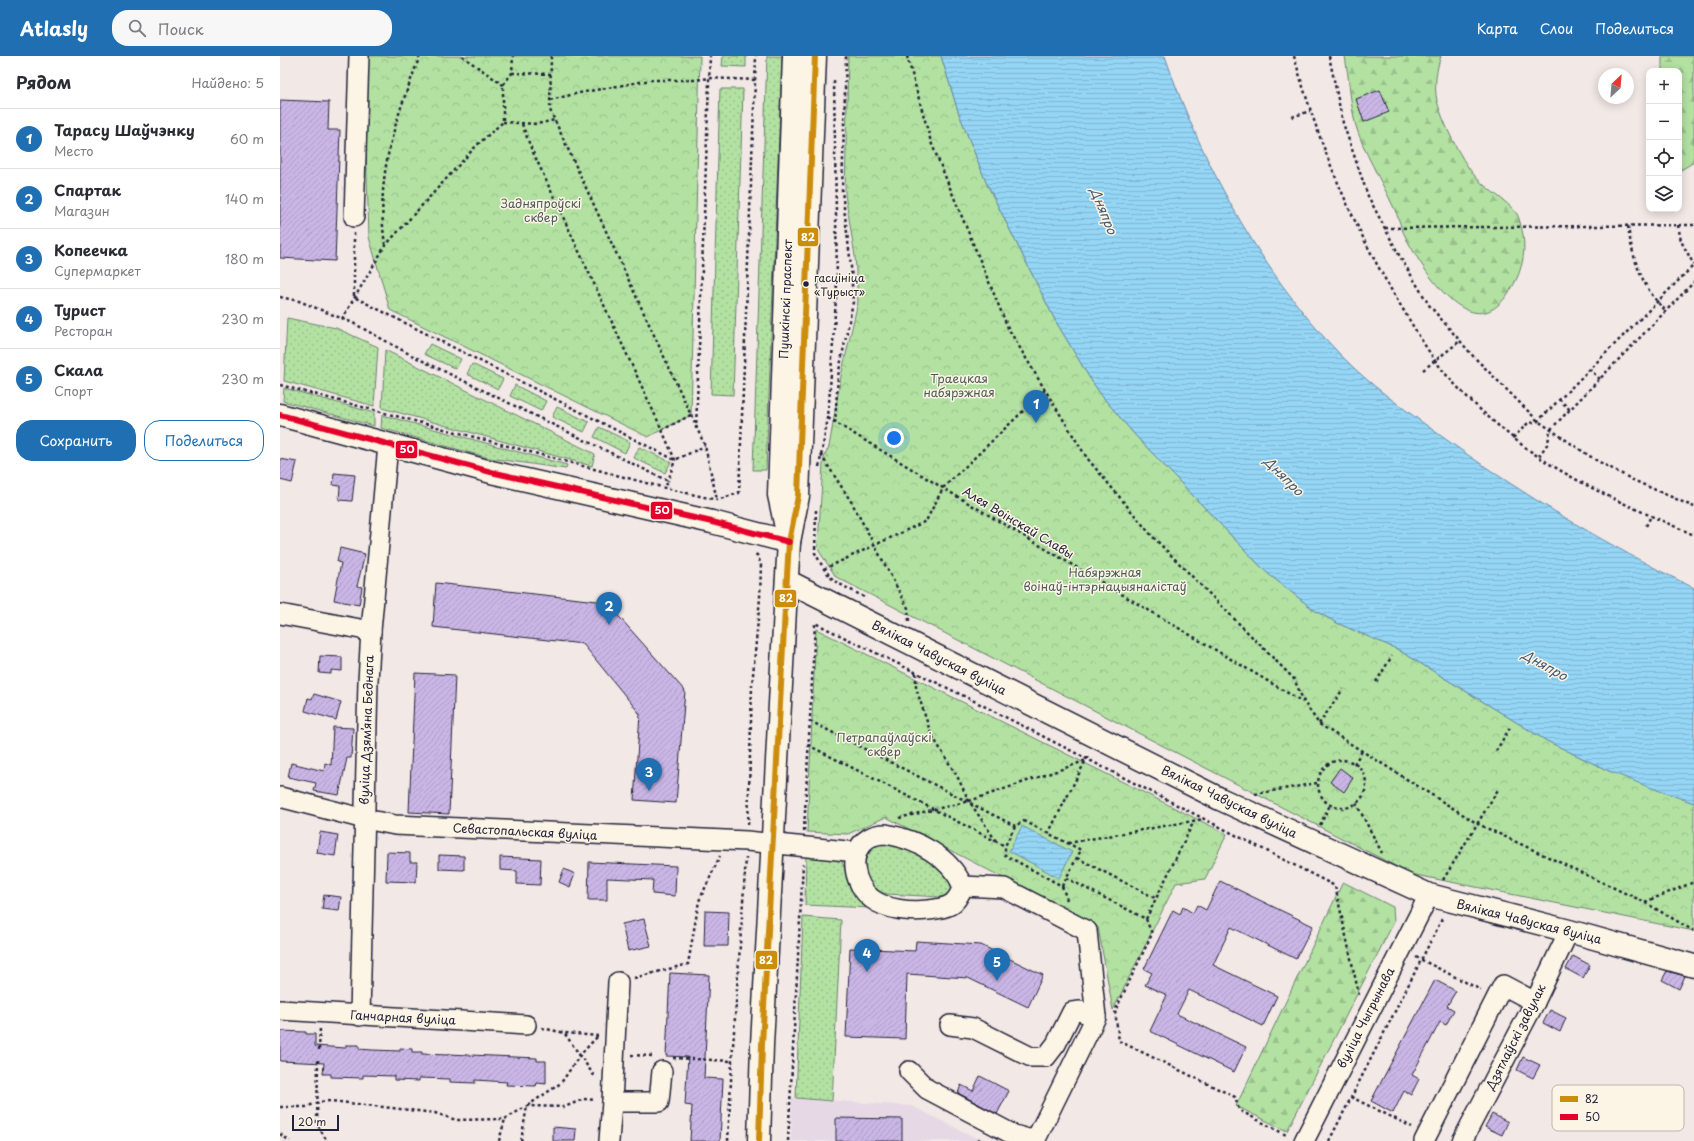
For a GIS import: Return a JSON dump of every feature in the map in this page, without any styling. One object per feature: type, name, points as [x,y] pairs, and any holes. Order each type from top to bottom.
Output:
[{"type":"main road","name":"Пушкінскі праспект","points":[[789,542],[779,495],[794,56]]},
{"type":"main road","name":"Пушкінскі праспект","points":[[760,1141],[762,1045],[789,542],[798,496],[815,56]]},
{"type":"main road","points":[[280,415],[491,472],[712,522],[789,542]]},
{"type":"main road","name":"Вялікая Чавуская вуліца","points":[[787,581],[1220,799],[1439,895],[1694,966]]},
{"type":"street","points":[[354,217],[359,56]]},
{"type":"street","name":"вуліца Дзямʼяна Беднага","points":[[360,1016],[368,681],[371,631],[388,445]]},
{"type":"street","points":[[280,614],[371,631]]},
{"type":"street","name":"Севастопальская вуліца","points":[[280,797],[365,819],[395,825],[774,843],[857,852]]},
{"type":"street","points":[[886,834],[903,837],[921,845],[944,861],[952,868],[963,886],[959,897],[952,905],[940,909],[912,911],[883,905],[869,896],[859,883],[855,874],[857,852],[868,838],[875,835],[886,834]]},
{"type":"street","points":[[910,1071],[927,1089],[1014,1135],[1035,1141],[1096,1016],[1087,930],[1004,888],[963,886]]},
{"type":"street","name":"вуліца Чыгрынава","points":[[1298,1135],[1401,949],[1439,895]]},
{"type":"street","name":"Дзятлаўскі завулак","points":[[1462,1141],[1535,1002],[1569,931]]},
{"type":"street","points":[[609,1141],[612,1102],[606,1037],[618,982]]},
{"type":"street","points":[[1426,1138],[1503,985],[1535,1002]]},
{"type":"street","name":"Ганчарная вуліца","points":[[280,1010],[526,1025]]},
{"type":"street","points":[[950,1025],[974,1028],[1031,1057],[1046,1057],[1056,1044],[1072,1012],[1080,1011],[1096,1016]]},
{"type":"street","points":[[612,1102],[659,1102],[662,1071]]},
{"type":"path","points":[[385,246],[382,220],[383,180],[391,140],[403,100],[420,56]]},
{"type":"path","points":[[462,56],[503,85]]},
{"type":"path","points":[[503,122],[503,85],[512,74],[513,56]]},
{"type":"path","points":[[551,56],[550,110],[705,446],[717,500]]},
{"type":"path","points":[[696,429],[710,56]]},
{"type":"path","points":[[280,385],[665,488],[717,500],[739,493],[756,56]]},
{"type":"path","points":[[835,423],[838,376],[853,302],[851,266],[842,191],[846,56]]},
{"type":"path","points":[[907,56],[931,142],[1008,328],[1045,390],[1087,458],[1152,536],[1294,679],[1304,702],[1319,724],[1478,824],[1644,902],[1694,931]]},
{"type":"path","points":[[1294,56],[1310,111],[1343,197],[1358,230],[1390,288],[1423,342],[1449,378],[1513,438],[1539,456],[1576,479],[1651,516],[1694,535]]},
{"type":"path","points":[[1328,56],[1343,123],[1368,196],[1429,305],[1460,341],[1538,420],[1550,430],[1594,459],[1633,480],[1694,507]]},
{"type":"path","points":[[512,74],[551,74]]},
{"type":"path","points":[[550,100],[651,80],[696,80],[710,78],[755,80]]},
{"type":"path","points":[[819,469],[828,418],[837,283],[834,80]]},
{"type":"path","points":[[1292,117],[1310,111]]},
{"type":"path","points":[[342,319],[385,246],[477,145],[503,122],[537,124],[555,120]]},
{"type":"path","points":[[522,124],[534,156],[675,460],[665,488]]},
{"type":"path","points":[[354,217],[354,297]]},
{"type":"path","points":[[1513,438],[1527,424],[1538,420],[1694,265],[1681,242],[1678,225]]},
{"type":"path","points":[[1385,228],[1694,225]]},
{"type":"path","points":[[1628,226],[1631,250],[1638,270],[1657,302],[1666,311]]},
{"type":"path","points":[[1539,456],[1548,443],[1550,430],[1694,282]]},
{"type":"path","points":[[280,297],[299,301],[353,322],[413,356],[668,481]]},
{"type":"path","points":[[354,297],[675,460]]},
{"type":"path","points":[[1423,370],[1460,341]]},
{"type":"path","points":[[1589,369],[1600,379]]},
{"type":"path","points":[[816,505],[815,553],[824,569],[926,521],[943,488],[1045,390]]},
{"type":"path","points":[[1559,399],[1570,410]]},
{"type":"path","points":[[662,430],[691,415]]},
{"type":"path","name":"Алея Воінскай Славы","points":[[828,418],[1304,702]]},
{"type":"path","points":[[675,460],[705,446]]},
{"type":"path","points":[[821,455],[852,503],[908,608],[909,621]]},
{"type":"path","points":[[1646,526],[1651,516]]},
{"type":"path","points":[[788,1141],[815,623],[976,702],[1336,886],[1360,998]]},
{"type":"path","points":[[1376,682],[1392,656]]},
{"type":"path","points":[[916,673],[916,688],[931,734],[957,776],[969,801],[997,842]]},
{"type":"path","points":[[1319,724],[1343,689]]},
{"type":"path","points":[[810,721],[969,801],[1015,826]]},
{"type":"path","points":[[1496,751],[1511,726]]},
{"type":"path","points":[[1048,834],[1087,760],[1094,736]]},
{"type":"path","points":[[808,744],[1005,846]]},
{"type":"path","points":[[1354,764],[1362,751]]},
{"type":"path","points":[[1341,759],[1354,764],[1358,766],[1364,775],[1366,784],[1365,792],[1359,801],[1351,807],[1342,808],[1334,807],[1324,802],[1317,783],[1321,770],[1329,763],[1341,759]]},
{"type":"path","points":[[892,820],[969,801],[1087,760]]},
{"type":"path","points":[[1329,1141],[1421,960],[1439,895],[1499,788]]},
{"type":"path","points":[[1356,803],[1384,856]]},
{"type":"path","points":[[1317,831],[1330,805]]},
{"type":"path","points":[[1067,844],[1205,819]]},
{"type":"path","points":[[1024,821],[1081,850],[1062,886],[1005,855],[1005,846],[1015,826],[1024,821]]},
{"type":"path","points":[[1146,919],[1194,821]]},
{"type":"path","points":[[618,982],[688,964],[699,901],[727,841]]},
{"type":"path","points":[[1077,858],[1157,899]]},
{"type":"path","points":[[1066,878],[1146,919],[1152,934],[1115,1011],[1119,1041],[1235,1097],[1239,1110],[1287,1137],[1298,1135]]},
{"type":"path","points":[[1644,902],[1694,882]]},
{"type":"path","points":[[1401,949],[1496,998]]},
{"type":"path","points":[[526,1025],[565,1033],[606,1037]]},
{"type":"path","points":[[565,1033],[596,1078]]},
{"type":"path","points":[[280,1107],[306,1107],[319,1102],[331,1101],[435,1114],[456,1120],[505,1119],[561,1083],[580,1055],[606,1037]]},
{"type":"path","points":[[318,1060],[319,1102],[317,1124],[327,1141]]},
{"type":"path","points":[[1352,1097],[1426,1138]]},
{"type":"path","points":[[527,1106],[565,1107],[583,1099],[612,1102]]},
{"type":"path","points":[[522,1141],[527,1106]]},
{"type":"path","points":[[499,1141],[505,1119]]},
{"type":"path","points":[[280,1134],[290,1141]]},
{"type":"shaded area","points":[[792,1098],[912,1106],[982,1141],[791,1141]]},
{"type":"green space","name":"Задняпроўскі сквер","points":[[363,56],[700,56],[691,415],[648,437],[390,310],[369,237]]},
{"type":"green space","points":[[723,56],[746,56],[746,67],[722,66]]},
{"type":"green space","points":[[767,56],[782,56],[766,470],[753,470]]},
{"type":"green space","name":"Набярэжная воінаў-інтэрнацыяналістаў","points":[[848,56],[941,56],[958,111],[986,182],[1055,320],[1089,377],[1102,396],[1134,434],[1266,572],[1314,610],[1337,623],[1397,649],[1547,741],[1609,771],[1694,803],[1694,931],[1411,874],[836,577],[819,551],[818,545],[823,464],[825,454],[829,447],[841,376],[858,302],[855,256],[845,194]]},
{"type":"green space","points":[[1345,56],[1441,56],[1436,78],[1436,96],[1448,130],[1463,159],[1474,175],[1517,214],[1523,235],[1524,253],[1520,271],[1507,295],[1493,309],[1479,313],[1464,309],[1450,299],[1425,269],[1405,236],[1395,210],[1358,134],[1353,115]]},
{"type":"green space","points":[[1662,56],[1694,56],[1694,162],[1682,169],[1682,68],[1662,68]]},
{"type":"green space","points":[[720,89],[743,89],[733,395],[711,394]]},
{"type":"green space","points":[[287,318],[336,328],[378,347],[374,406],[284,381]]},
{"type":"green space","points":[[430,344],[461,359],[456,369],[424,354]]},
{"type":"green space","points":[[385,350],[595,454],[592,466],[382,408]]},
{"type":"green space","points":[[472,364],[503,379],[498,389],[467,374]]},
{"type":"green space","points":[[515,385],[546,401],[541,411],[510,396]]},
{"type":"green space","points":[[284,388],[374,413],[374,426],[283,401]]},
{"type":"green space","points":[[557,407],[589,422],[584,432],[552,417]]},
{"type":"green space","points":[[382,415],[567,465],[566,469],[489,458],[381,428]]},
{"type":"green space","points":[[599,427],[630,442],[625,453],[594,437]]},
{"type":"green space","points":[[639,447],[671,462],[665,473],[634,458]]},
{"type":"green space","name":"Петрапаўлаўскі сквер","points":[[816,629],[1227,834],[1205,879],[1176,883],[1113,1010],[1098,927],[886,817],[848,834],[807,832]]},
{"type":"green space","points":[[887,841],[921,852],[957,881],[949,894],[941,897],[887,894],[877,890],[870,884],[864,868],[870,852],[877,846]]},
{"type":"green space","points":[[806,853],[840,856],[852,889],[871,908],[805,905]]},
{"type":"green space","points":[[1343,882],[1393,907],[1394,922],[1287,1131],[1236,1106]]},
{"type":"green space","points":[[803,917],[841,920],[832,1101],[796,1098]]},
{"type":"water","name":"Дняпро","points":[[941,56],[1165,56],[1180,98],[1198,140],[1242,224],[1267,264],[1295,302],[1324,337],[1355,369],[1410,413],[1504,479],[1597,537],[1694,588],[1694,803],[1609,771],[1547,741],[1397,649],[1337,623],[1314,610],[1266,572],[1134,434],[1102,396],[1089,377],[1055,320],[986,182],[958,111]]},
{"type":"water","points":[[1022,826],[1072,852],[1059,878],[1009,851]]},
{"type":"building","points":[[1380,90],[1389,112],[1364,122],[1356,99]]},
{"type":"building","points":[[280,100],[329,102],[328,130],[340,130],[335,261],[280,258]]},
{"type":"building","points":[[280,459],[297,462],[292,483],[280,480]]},
{"type":"building","points":[[334,473],[355,475],[352,501],[339,500],[340,486],[333,485]]},
{"type":"building","points":[[340,548],[365,554],[357,586],[362,587],[359,605],[334,600],[341,563],[337,562]]},
{"type":"building","points":[[436,583],[606,602],[685,691],[676,803],[634,800],[640,714],[583,644],[433,627]]},
{"type":"building","points":[[320,656],[342,657],[342,671],[331,670],[331,674],[319,673]]},
{"type":"building","points":[[415,673],[455,675],[449,814],[409,812]]},
{"type":"building","points":[[314,694],[341,702],[336,720],[305,711],[308,698],[312,699]]},
{"type":"building","points":[[333,727],[353,728],[351,758],[347,758],[339,795],[314,791],[316,783],[288,777],[291,763],[324,771],[325,763],[331,765]]},
{"type":"building","points":[[1340,768],[1353,778],[1344,792],[1330,782]]},
{"type":"building","points":[[320,832],[338,835],[335,856],[317,853]]},
{"type":"building","points":[[387,852],[410,853],[410,862],[417,862],[416,882],[386,881]]},
{"type":"building","points":[[439,855],[464,856],[464,870],[439,869]]},
{"type":"building","points":[[500,857],[541,859],[540,885],[517,884],[517,871],[500,870]]},
{"type":"building","points":[[589,862],[676,866],[675,896],[652,894],[653,880],[607,878],[607,900],[588,900]]},
{"type":"building","points":[[564,869],[575,874],[570,887],[559,882]]},
{"type":"building","points":[[1220,881],[1313,926],[1296,959],[1231,927],[1213,965],[1277,996],[1263,1026],[1189,990],[1177,1014],[1246,1047],[1234,1072],[1150,1031],[1167,995],[1145,985],[1152,973],[1144,969],[1173,910],[1180,914],[1183,907],[1193,913],[1197,905],[1206,910]]},
{"type":"building","points":[[324,895],[341,897],[339,911],[322,909]]},
{"type":"building","points":[[705,911],[729,912],[728,946],[704,946]]},
{"type":"building","points":[[644,919],[651,946],[628,951],[622,924]]},
{"type":"building","points":[[916,941],[981,945],[1043,975],[1028,1007],[968,978],[907,974],[905,1039],[846,1037],[850,948],[915,951]]},
{"type":"building","points":[[1573,956],[1590,965],[1583,978],[1566,969]]},
{"type":"building","points":[[1667,971],[1685,976],[1679,989],[1662,980]]},
{"type":"building","points":[[670,973],[709,975],[704,1078],[723,1079],[720,1141],[690,1141],[692,1106],[685,1105],[688,1057],[666,1056]]},
{"type":"building","points":[[1435,980],[1456,991],[1447,1006],[1454,1010],[1446,1025],[1440,1022],[1412,1075],[1419,1079],[1411,1095],[1404,1091],[1393,1113],[1371,1101]]},
{"type":"building","points":[[1550,1010],[1566,1018],[1560,1032],[1543,1023]]},
{"type":"building","points":[[280,1031],[306,1032],[306,1034],[315,1034],[315,1046],[346,1048],[346,1045],[359,1045],[359,1049],[400,1051],[400,1048],[412,1049],[412,1052],[422,1052],[422,1054],[537,1058],[537,1061],[546,1061],[546,1084],[537,1083],[536,1086],[506,1085],[507,1082],[475,1080],[475,1083],[450,1082],[450,1079],[419,1078],[419,1081],[394,1080],[394,1076],[363,1075],[363,1078],[331,1077],[331,1074],[323,1074],[324,1063],[280,1061]]},
{"type":"building","points":[[1523,1057],[1540,1065],[1533,1078],[1517,1070]]},
{"type":"building","points":[[980,1076],[1009,1091],[997,1114],[958,1093],[961,1085],[973,1091]]},
{"type":"building","points":[[1492,1114],[1508,1122],[1502,1135],[1485,1127]]},
{"type":"building","points":[[836,1118],[902,1119],[902,1141],[836,1141]]},
{"type":"building","points":[[553,1127],[576,1129],[575,1141],[553,1141]]},
{"type":"transit line","name":"82","points":[[759,1141],[762,1045],[789,542],[798,496],[815,56]]},
{"type":"transit line","name":"50","points":[[280,415],[491,472],[712,522],[789,542]]},
{"type":"place","name":"гасцініца «Турыст»","points":[[806,284]]},
{"type":"place","name":"Тарасу Шаўчэнку","points":[[1036,423]]},
{"type":"place","name":"Спартак","points":[[609,625]]},
{"type":"place","name":"Копеечка","points":[[649,791]]},
{"type":"place","name":"Турист","points":[[867,972]]},
{"type":"place","name":"Скала","points":[[997,981]]},
{"type":"park label","name":"Траецкая набярэжная","points":[[959,386]]}]
